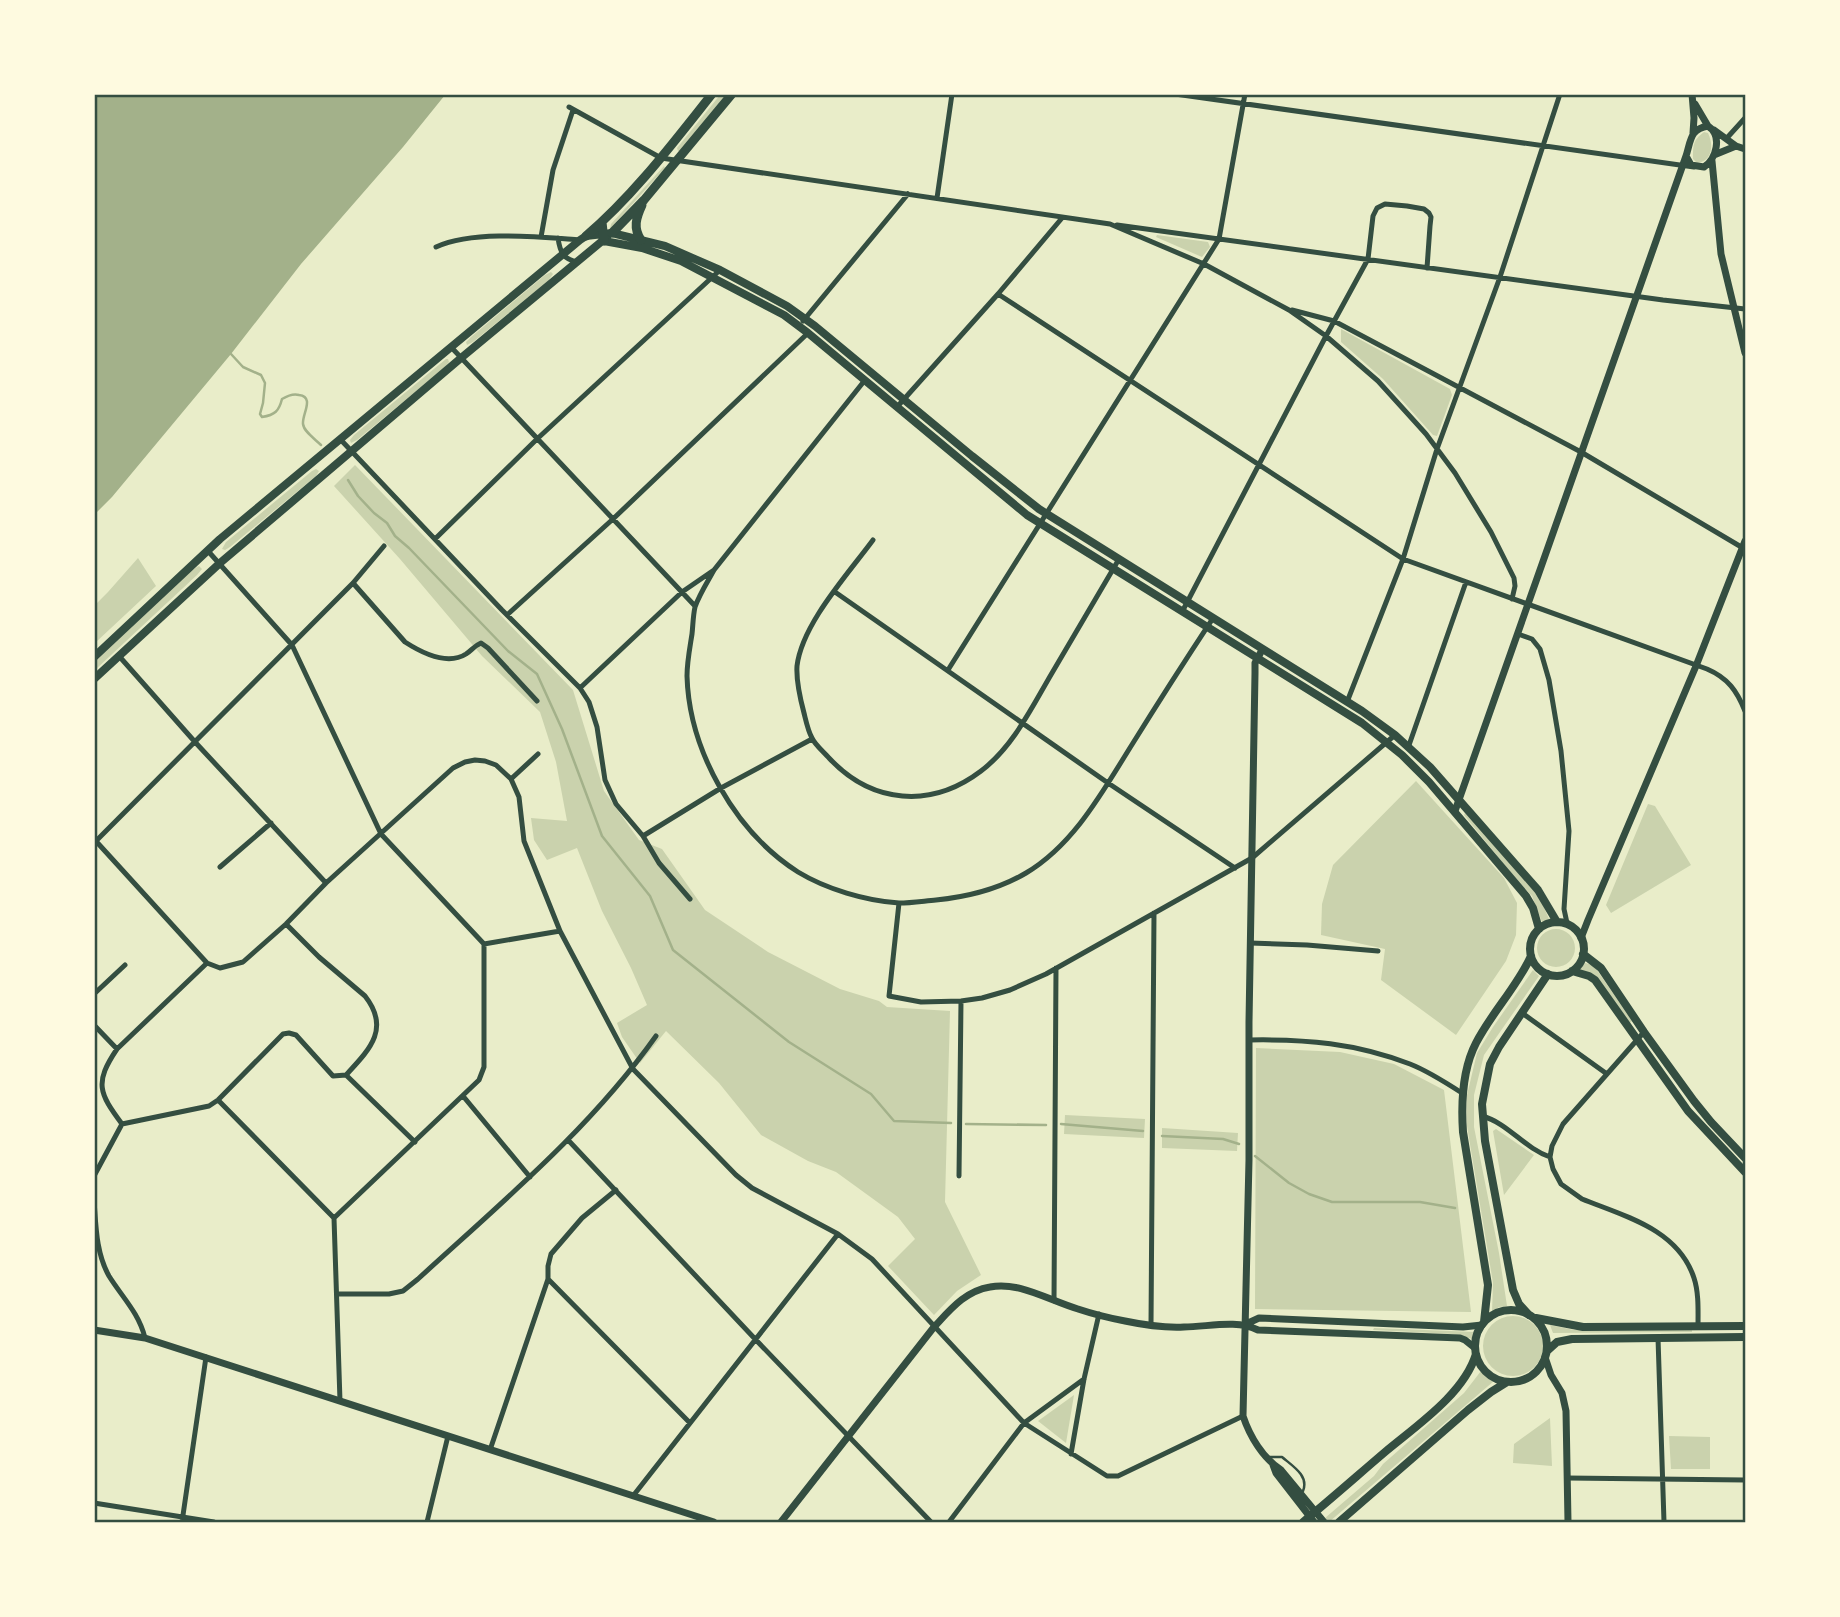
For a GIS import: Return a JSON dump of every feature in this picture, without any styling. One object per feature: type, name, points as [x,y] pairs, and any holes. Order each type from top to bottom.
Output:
[{"type":"main road","points":[[94,657],[208,551],[602,222],[661,158],[712,94]]},
{"type":"main road","points":[[94,679],[220,563],[606,236],[644,200],[733,94]]},
{"type":"main road","points":[[641,240],[635,226],[644,200]]},
{"type":"main road","points":[[602,222],[606,236]]},
{"type":"main road","points":[[606,236],[717,273]]},
{"type":"main road","points":[[583,238],[606,236],[665,246],[787,306],[808,333],[1027,515],[1342,711],[1387,742],[1429,782],[1526,896],[1533,908],[1539,929]]},
{"type":"main road","points":[[802,322],[815,326],[972,456],[1046,513],[1395,735],[1430,767],[1538,890],[1557,922]]},
{"type":"main road","points":[[1310,1519],[1440,1405],[1472,1368],[1476,1338],[1483,1323],[1488,1285],[1463,1132],[1463,1084],[1476,1042],[1524,971],[1531,956],[1531,941],[1539,929],[1545,924],[1567,923],[1581,939],[1583,954],[1577,966],[1564,975],[1548,974],[1537,967],[1531,956]]},
{"type":"main road","points":[[1583,954],[1601,968],[1694,1101],[1745,1158]]},
{"type":"main road","points":[[1572,971],[1589,976],[1595,981],[1688,1111],[1745,1172]]},
{"type":"main road","points":[[1546,1354],[1545,1334],[1519,1304],[1513,1290],[1482,1115],[1483,1094],[1490,1063],[1548,974]]},
{"type":"main road","points":[[1483,1323],[1491,1316],[1510,1310],[1553,1323],[1583,1327],[1745,1326]]},
{"type":"main road","points":[[1476,1351],[1484,1370],[1507,1382],[1530,1377],[1558,1342],[1572,1339],[1745,1337]]},
{"type":"main road","points":[[1339,1522],[1468,1410],[1507,1382]]},
{"type":"street","points":[[937,198],[952,94]]},
{"type":"street","points":[[1175,94],[1682,166],[1704,167],[1713,158],[1736,146]]},
{"type":"street","points":[[948,670],[1219,239],[1245,94]]},
{"type":"street","points":[[1342,711],[1403,559],[1437,449],[1500,277],[1560,94]]},
{"type":"street","points":[[1693,97],[1711,128],[1716,144],[1713,158],[1721,254],[1745,353]]},
{"type":"street","points":[[1455,811],[1686,156],[1693,133],[1693,97]]},
{"type":"street","points":[[541,237],[553,170],[571,108],[649,153],[678,161],[1062,218],[1745,309]]},
{"type":"street","points":[[1726,139],[1745,118]]},
{"type":"street","points":[[1693,133],[1700,128],[1711,128],[1736,146],[1745,149]]},
{"type":"street","points":[[1686,156],[1691,165],[1697,167]]},
{"type":"street","points":[[802,322],[908,194]]},
{"type":"street","points":[[1182,612],[1368,259],[1373,216],[1377,208],[1385,204],[1424,209],[1430,217],[1427,268]]},
{"type":"street","points":[[897,407],[1062,218]]},
{"type":"street","points":[[1110,224],[1204,264],[1289,310],[1326,336],[1378,381],[1426,434],[1471,497],[1514,578],[1516,586],[1511,599]]},
{"type":"street","points":[[558,238],[562,255],[577,262]]},
{"type":"street","points":[[436,247],[464,239],[583,238]]},
{"type":"street","points":[[435,539],[537,439],[717,273]]},
{"type":"street","points":[[998,294],[1403,559],[1714,672],[1733,686],[1745,711]]},
{"type":"street","points":[[1289,310],[1334,321],[1581,452],[1745,546],[1581,939]]},
{"type":"street","points":[[507,615],[815,326]]},
{"type":"street","points":[[451,347],[695,606]]},
{"type":"street","points":[[871,372],[715,570],[695,606],[687,675],[691,706],[707,764],[744,824],[766,847],[799,872],[855,895],[899,903],[977,893],[1027,872],[1056,850],[1082,821],[1213,618]]},
{"type":"street","points":[[341,439],[507,615],[580,688],[589,702],[597,727],[605,780],[615,804],[643,836],[659,863],[690,899]]},
{"type":"street","points":[[873,540],[804,639],[797,666],[798,694],[812,739],[838,767],[864,787],[895,796],[917,798],[942,793],[961,785],[983,770],[1003,749],[1023,723],[1119,559]]},
{"type":"street","points":[[384,546],[353,583],[95,841],[207,963],[220,968],[243,962],[453,768],[475,760],[496,765],[511,779],[519,797],[524,841],[560,931],[633,1069],[736,1175],[752,1188],[838,1234],[872,1259],[1024,1423],[1107,1476],[1118,1476],[1243,1416]]},
{"type":"street","points":[[208,551],[292,645],[381,834],[484,944],[484,1067],[479,1080],[334,1218]]},
{"type":"street","points":[[580,688],[682,592],[715,570]]},
{"type":"street","points":[[1402,755],[1409,747],[1466,582]]},
{"type":"street","points":[[353,583],[405,642],[435,657],[444,658],[465,655],[481,643],[537,701]]},
{"type":"street","points":[[835,592],[1108,783],[1235,868]]},
{"type":"street","points":[[1518,634],[1532,639],[1540,649],[1549,680],[1561,751],[1569,831],[1564,909],[1567,923]]},
{"type":"street","points":[[1262,650],[1255,663],[1247,1324],[1243,1416],[1250,1435],[1310,1519],[1324,1522]]},
{"type":"street","points":[[119,656],[326,883]]},
{"type":"street","points":[[899,903],[889,996],[921,1002],[961,1001],[1010,990],[1056,968],[1252,858],[1395,735]]},
{"type":"street","points":[[643,836],[721,788],[812,739]]},
{"type":"street","points":[[511,779],[538,754]]},
{"type":"street","points":[[220,867],[271,823]]},
{"type":"street","points":[[1152,1325],[1154,913]]},
{"type":"street","points":[[286,924],[319,957],[365,996],[376,1013],[376,1035],[365,1054],[346,1076]]},
{"type":"street","points":[[484,944],[560,931]]},
{"type":"street","points":[[1250,943],[1378,951]]},
{"type":"street","points":[[122,1124],[107,1104],[102,1085],[106,1065],[117,1049],[207,963]]},
{"type":"street","points":[[94,994],[125,965]]},
{"type":"street","points":[[1055,1301],[1056,968]]},
{"type":"street","points":[[960,1176],[961,1001]]},
{"type":"street","points":[[1522,1013],[1607,1074]]},
{"type":"street","points":[[94,1025],[117,1049]]},
{"type":"street","points":[[1644,1032],[1563,1124],[1552,1146],[1550,1157],[1561,1184],[1571,1193],[1655,1229],[1684,1258],[1694,1278],[1699,1337]]},
{"type":"street","points":[[122,1124],[209,1106],[283,1034],[289,1033],[296,1035],[333,1076],[346,1076],[415,1142]]},
{"type":"street","points":[[337,1294],[389,1294],[403,1291],[418,1279],[569,1140],[633,1069],[656,1036]]},
{"type":"street","points":[[1249,1040],[1339,1044],[1410,1064],[1462,1093]]},
{"type":"street","points":[[463,1096],[530,1177]]},
{"type":"street","points":[[218,1100],[334,1218],[340,1401]]},
{"type":"street","points":[[1482,1115],[1492,1119],[1536,1152],[1550,1157]]},
{"type":"street","points":[[94,1176],[122,1124]]},
{"type":"street","points":[[569,1140],[931,1522]]},
{"type":"street","points":[[490,1450],[548,1279],[551,1254],[582,1218],[616,1190]]},
{"type":"street","points":[[94,1200],[100,1256],[108,1275],[136,1313],[145,1338]]},
{"type":"street","points":[[633,1496],[838,1234]]},
{"type":"street","points":[[548,1279],[690,1423]]},
{"type":"street","points":[[781,1522],[934,1327],[962,1299],[974,1291],[990,1286],[1005,1286],[1076,1309],[1180,1328],[1247,1324],[1259,1318],[1463,1327],[1483,1323]]},
{"type":"street","points":[[1071,1454],[1099,1314]]},
{"type":"street","points":[[1367,1323],[1367,1334]]},
{"type":"street","points":[[1247,1324],[1258,1330],[1460,1338],[1476,1351]]},
{"type":"street","points":[[94,1330],[145,1338],[714,1522]]},
{"type":"street","points":[[1658,1338],[1664,1522]]},
{"type":"street","points":[[1546,1354],[1551,1374],[1565,1403],[1567,1522]]},
{"type":"street","points":[[182,1520],[206,1357]]},
{"type":"street","points":[[949,1522],[1024,1423],[1084,1379]]},
{"type":"street","points":[[427,1522],[448,1436]]},
{"type":"street","points":[[1270,1462],[1281,1470],[1301,1494],[1310,1519]]},
{"type":"street","points":[[1567,1478],[1745,1480]]},
{"type":"street","points":[[94,1503],[182,1520],[214,1522]]},
{"type":"lane","points":[[1270,1462],[1272,1457],[1282,1457],[1300,1472],[1305,1488],[1301,1494]]},
{"type":"shaded area","points":[[95,94],[445,95],[301,264],[231,354],[95,514]]},
{"type":"shaded area","points":[[720,95],[727,95],[678,151],[677,148]]},
{"type":"shaded area","points":[[1704,132],[1708,133],[1711,148],[1706,160],[1697,163],[1693,159],[1694,146]]},
{"type":"shaded area","points":[[664,166],[665,168],[610,229],[611,224]]},
{"type":"shaded area","points":[[1156,237],[1208,242],[1210,247],[1202,257]]},
{"type":"shaded area","points":[[551,272],[553,274],[548,281],[467,345],[466,342],[471,337]]},
{"type":"shaded area","points":[[1341,329],[1450,389],[1452,395],[1437,436],[1433,435],[1383,379],[1341,342]]},
{"type":"shaded area","points":[[446,359],[449,362],[444,368],[351,443],[354,435]]},
{"type":"shaded area","points":[[355,465],[573,690],[604,791],[639,840],[662,849],[705,910],[768,952],[840,989],[879,1001],[887,1007],[950,1011],[945,1202],[981,1275],[957,1291],[934,1315],[888,1266],[915,1239],[898,1217],[836,1172],[808,1161],[761,1135],[719,1083],[666,1031],[640,1063],[622,1037],[617,1023],[647,1005],[631,968],[602,911],[577,848],[547,860],[534,840],[531,818],[567,821],[556,762],[540,712],[482,656],[334,486]]},
{"type":"shaded area","points":[[316,469],[319,471],[316,476],[230,547],[222,549],[226,542]]},
{"type":"shaded area","points":[[138,558],[156,586],[95,643],[95,605]]},
{"type":"shaded area","points":[[199,566],[202,569],[197,575],[95,670],[95,661]]},
{"type":"shaded area","points":[[1416,781],[1504,878],[1517,903],[1516,935],[1506,961],[1456,1035],[1381,980],[1385,949],[1321,935],[1322,904],[1333,865]]},
{"type":"shaded area","points":[[1648,804],[1655,806],[1691,865],[1611,913],[1606,905]]},
{"type":"shaded area","points":[[1465,813],[1537,892],[1549,919],[1542,922],[1532,896]]},
{"type":"shaded area","points":[[1556,929],[1570,934],[1575,948],[1570,962],[1556,967],[1542,962],[1537,948],[1542,934]]},
{"type":"shaded area","points":[[1582,962],[1597,970],[1632,1021],[1630,1023],[1596,978],[1578,970]]},
{"type":"shaded area","points":[[1533,970],[1539,976],[1484,1055],[1474,1095],[1474,1127],[1507,1306],[1492,1312],[1493,1283],[1467,1126],[1467,1095],[1477,1053]]},
{"type":"shaded area","points":[[1256,1048],[1340,1052],[1394,1064],[1444,1090],[1471,1312],[1255,1309]]},
{"type":"shaded area","points":[[1065,1115],[1145,1119],[1144,1138],[1064,1134]]},
{"type":"shaded area","points":[[1162,1128],[1238,1133],[1237,1151],[1162,1148]]},
{"type":"shaded area","points":[[1496,1129],[1534,1155],[1504,1195],[1493,1131]]},
{"type":"shaded area","points":[[1513,1316],[1534,1325],[1543,1346],[1534,1367],[1513,1376],[1492,1367],[1483,1346],[1492,1325]]},
{"type":"shaded area","points":[[1550,1325],[1574,1330],[1692,1332],[1553,1333]]},
{"type":"shaded area","points":[[1373,1330],[1475,1332],[1473,1339],[1452,1334]]},
{"type":"shaded area","points":[[1481,1371],[1494,1381],[1329,1522],[1325,1518],[1464,1393]]},
{"type":"shaded area","points":[[1074,1395],[1066,1443],[1038,1421]]},
{"type":"shaded area","points":[[1550,1418],[1552,1466],[1513,1463],[1514,1444]]},
{"type":"shaded area","points":[[1669,1436],[1710,1437],[1710,1469],[1671,1469]]},
{"type":"waterway","points":[[231,354],[243,367],[261,375],[265,383],[260,414],[262,417],[276,412],[282,399],[295,394],[304,396],[307,402],[304,427],[321,445]]},
{"type":"waterway","points":[[348,480],[358,496],[387,523],[395,536],[508,651],[537,674],[562,729],[602,836],[650,896],[673,950],[789,1042],[871,1094],[894,1121],[951,1123]]},
{"type":"waterway","points":[[966,1124],[1046,1125]]},
{"type":"waterway","points":[[1061,1124],[1143,1131]]},
{"type":"waterway","points":[[1162,1136],[1223,1139],[1239,1144]]},
{"type":"waterway","points":[[1255,1156],[1289,1183],[1332,1202],[1420,1202],[1455,1208]]}]
